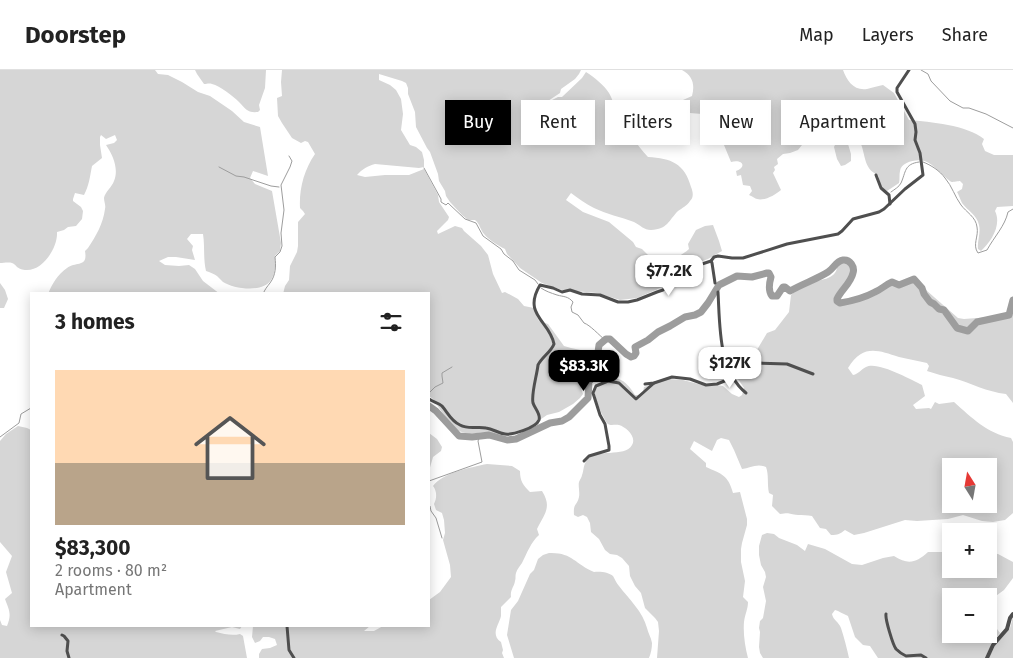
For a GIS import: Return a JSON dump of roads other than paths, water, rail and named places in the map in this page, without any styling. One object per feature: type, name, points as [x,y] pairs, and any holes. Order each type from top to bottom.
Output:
[{"type":"street","points":[[430,400],[440,404],[452,419],[462,427],[488,428],[508,434],[528,428],[536,424],[539,419],[533,401],[538,365],[554,344],[551,335],[538,316],[534,304],[534,299],[540,286],[554,288],[562,292],[570,290],[582,294],[600,295],[618,302],[628,302],[663,290],[690,268],[711,261],[714,257],[743,258],[786,244],[838,234],[853,219],[879,212],[923,175],[920,153],[915,140],[915,124],[896,92],[909,70]]},
{"type":"street","points":[[876,175],[881,188],[888,196],[890,204]]},
{"type":"street","points":[[711,261],[715,283]]},
{"type":"street","points":[[718,292],[724,355],[732,377],[746,393]]},
{"type":"street","points":[[645,384],[668,378],[690,379],[706,385],[723,383],[748,365],[758,362],[786,364],[812,374]]},
{"type":"street","points":[[584,462],[589,456],[609,450],[605,424],[593,393],[596,386],[608,380],[619,383],[636,399],[654,382]]},
{"type":"street","points":[[886,614],[885,619],[898,651],[906,656],[920,655],[926,658]]},
{"type":"street","points":[[1007,627],[1013,614]]},
{"type":"street","points":[[988,658],[993,645],[1007,627],[1013,623]]},
{"type":"street","points":[[287,627],[289,650],[294,658]]},
{"type":"street","points":[[62,635],[68,641],[68,656]]},
{"type":"waterway","points":[[921,70],[928,74],[931,81],[950,101],[963,108],[969,108],[986,114],[1013,128]]},
{"type":"waterway","points":[[264,292],[272,280],[275,257],[280,252],[282,246],[281,233],[284,210],[281,185],[292,161],[289,156]]},
{"type":"waterway","points":[[891,192],[900,184],[908,167],[919,162]]},
{"type":"waterway","points":[[923,162],[935,168],[943,175],[961,205],[975,220],[977,230],[976,250],[978,253],[987,250],[1002,227],[1008,212],[1013,209]]},
{"type":"waterway","points":[[219,167],[236,176],[279,187]]},
{"type":"waterway","points":[[424,168],[441,202],[446,205],[448,203],[465,219],[476,223],[483,236],[501,249],[519,270],[538,284]]},
{"type":"waterway","points":[[430,407],[459,436],[489,435],[507,440],[516,439],[550,423],[562,421],[569,417],[588,398],[589,382],[597,371],[599,345],[606,339],[610,339],[626,354],[631,357],[634,356],[636,353],[635,347],[685,317],[701,312],[719,285],[737,276],[752,277],[769,273],[771,277],[770,292],[772,296],[777,296],[783,287],[790,291],[824,275],[839,262],[846,260],[851,264],[853,271],[852,277],[837,299],[840,303],[867,296],[892,282],[899,285],[914,279],[930,302],[939,309],[944,310],[957,328],[968,331],[977,322],[1009,315],[1013,300]]},
{"type":"waterway","points":[[541,288],[571,300],[573,302],[572,312],[578,315],[584,323],[605,340]]},
{"type":"waterway","points":[[430,392],[443,383],[442,373],[452,367]]},
{"type":"waterway","points":[[0,437],[19,423],[21,414],[30,409]]},
{"type":"waterway","points":[[430,481],[482,462],[478,441],[480,436]]},
{"type":"waterway","points":[[430,506],[442,538]]}]
